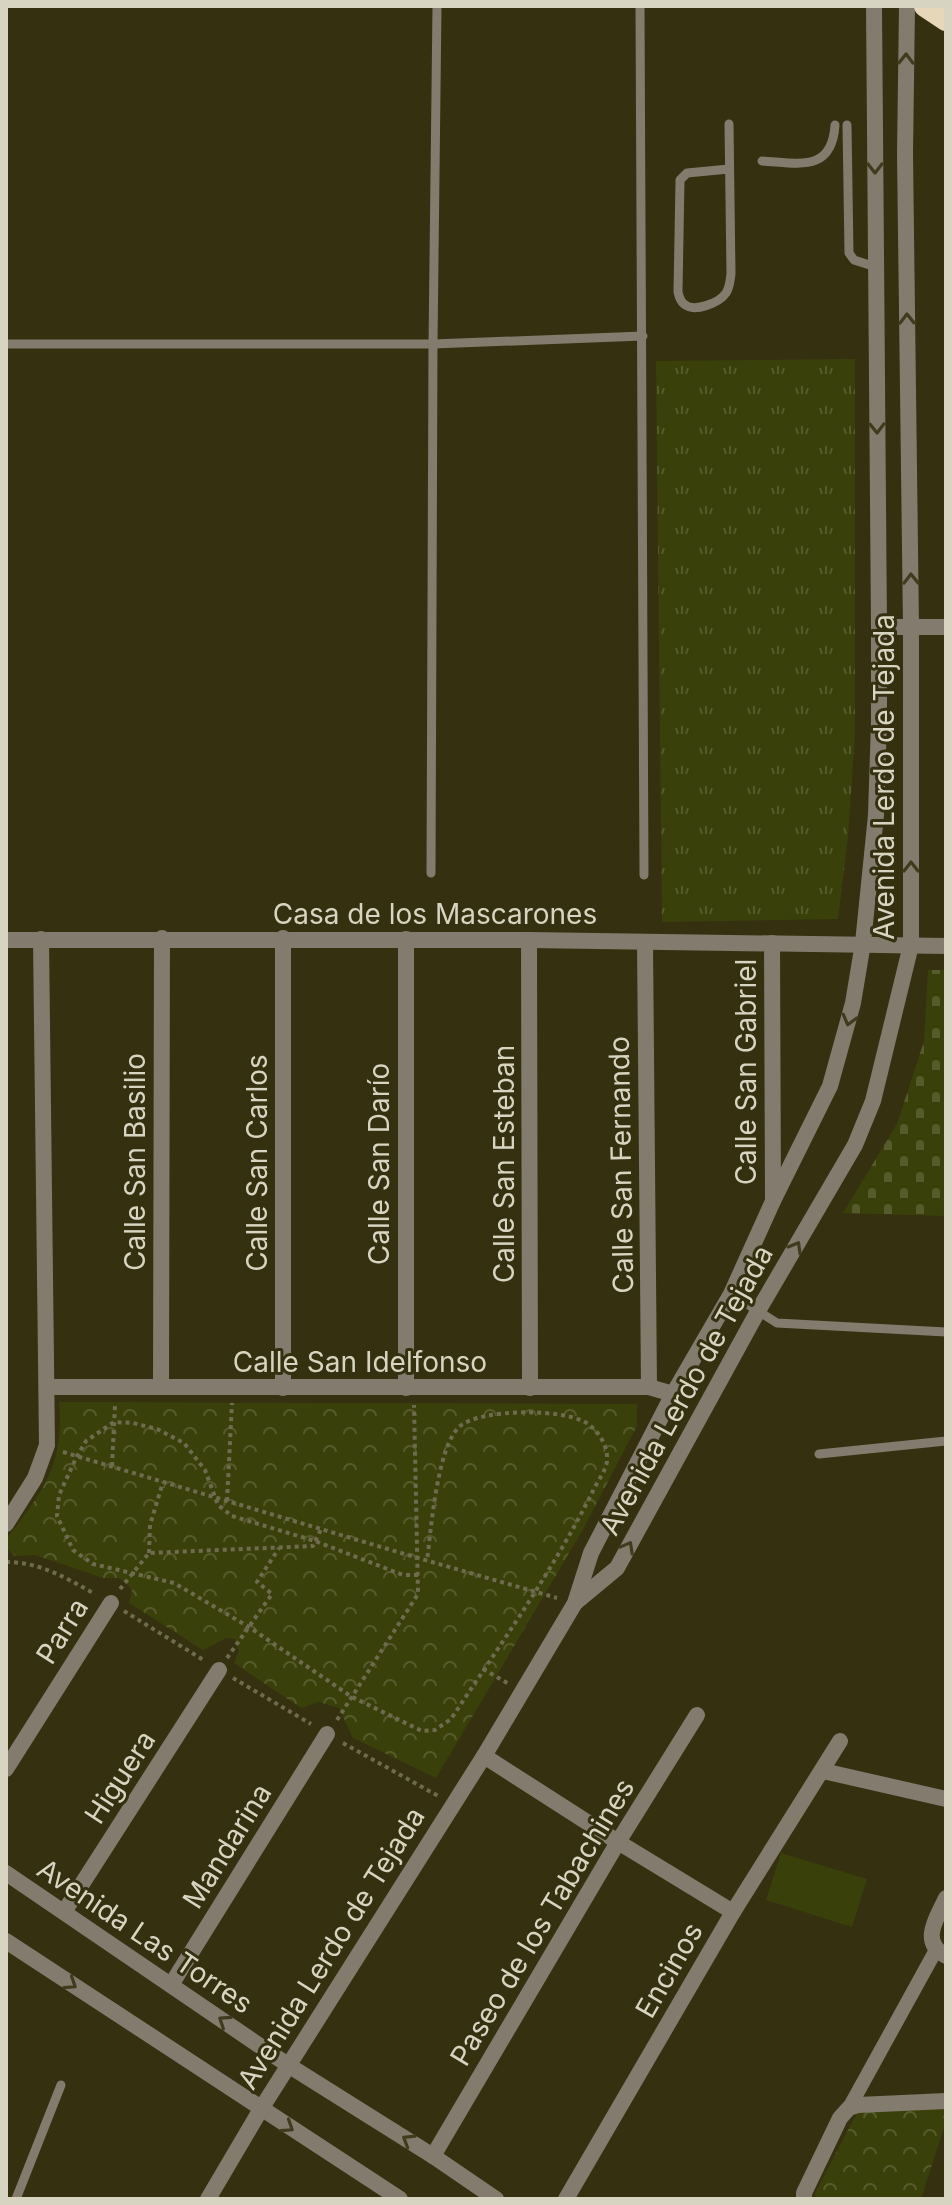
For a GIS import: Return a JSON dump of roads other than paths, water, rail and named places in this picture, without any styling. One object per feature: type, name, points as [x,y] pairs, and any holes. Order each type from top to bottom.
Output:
[{"type":"highway","points":[[925,6],[946,20]]},
{"type":"street","name":"Avenida Lerdo de Tejada","points":[[208,2199],[288,2065],[484,1756],[575,1603],[591,1553],[673,1394],[731,1294],[830,1086],[853,1003],[863,943],[876,815],[879,627],[874,6]]},
{"type":"street","name":"Avenida Lerdo de Tejada","points":[[575,1603],[617,1568],[758,1311],[855,1145],[873,1101],[911,945],[911,627],[905,154],[907,6]]},
{"type":"street","points":[[879,627],[946,627]]},
{"type":"street","name":"Calle San Basilio","points":[[161,1387],[162,938]]},
{"type":"street","name":"Casa de los Mascarones","points":[[6,940],[283,938],[946,946]]},
{"type":"street","name":"Calle San Carlos","points":[[283,938],[283,1388]]},
{"type":"street","points":[[6,1524],[35,1478],[47,1445],[41,939]]},
{"type":"street","name":"Calle San Darío","points":[[406,939],[406,1388]]},
{"type":"street","name":"Calle San Esteban","points":[[529,940],[530,1388]]},
{"type":"street","name":"Calle San Fernando","points":[[645,942],[649,1387]]},
{"type":"street","name":"Calle San Gabriel","points":[[772,943],[773,1201]]},
{"type":"street","name":"Calle San Idelfonso","points":[[47,1387],[649,1387],[673,1394]]},
{"type":"street","name":"Parra","points":[[6,1769],[111,1603]]},
{"type":"street","name":"Higuera","points":[[64,1912],[219,1670]]},
{"type":"street","name":"Paseo de los Tabachines","points":[[433,2156],[618,1842],[697,1715]]},
{"type":"street","name":"Mandarina","points":[[171,1985],[327,1734]]},
{"type":"street","name":"Encinos","points":[[566,2199],[733,1912],[840,1741]]},
{"type":"street","points":[[484,1756],[733,1912]]},
{"type":"street","points":[[823,1771],[946,1799]]},
{"type":"street","name":"Avenida Las Torres","points":[[6,1873],[288,2065],[496,2199]]},
{"type":"street","points":[[804,2197],[844,2113],[941,1953],[931,1938],[946,1898]]},
{"type":"street","points":[[6,1941],[400,2199]]},
{"type":"street","points":[[844,2113],[858,2105],[946,2101]]},
{"type":"lane","points":[[431,873],[437,6]]},
{"type":"lane","points":[[640,6],[644,875]]},
{"type":"lane","points":[[729,124],[731,274],[729,289],[713,303],[687,306],[681,302],[678,292],[680,180],[687,173],[729,169]]},
{"type":"lane","points":[[762,161],[807,163],[818,160],[832,147],[835,125]]},
{"type":"lane","points":[[847,125],[849,253],[854,260],[876,267]]},
{"type":"lane","points":[[6,344],[433,344],[643,336]]},
{"type":"lane","points":[[731,1294],[777,1323],[946,1332]]},
{"type":"lane","points":[[819,1454],[946,1441]]},
{"type":"lane","points":[[16,2199],[61,2085]]}]
